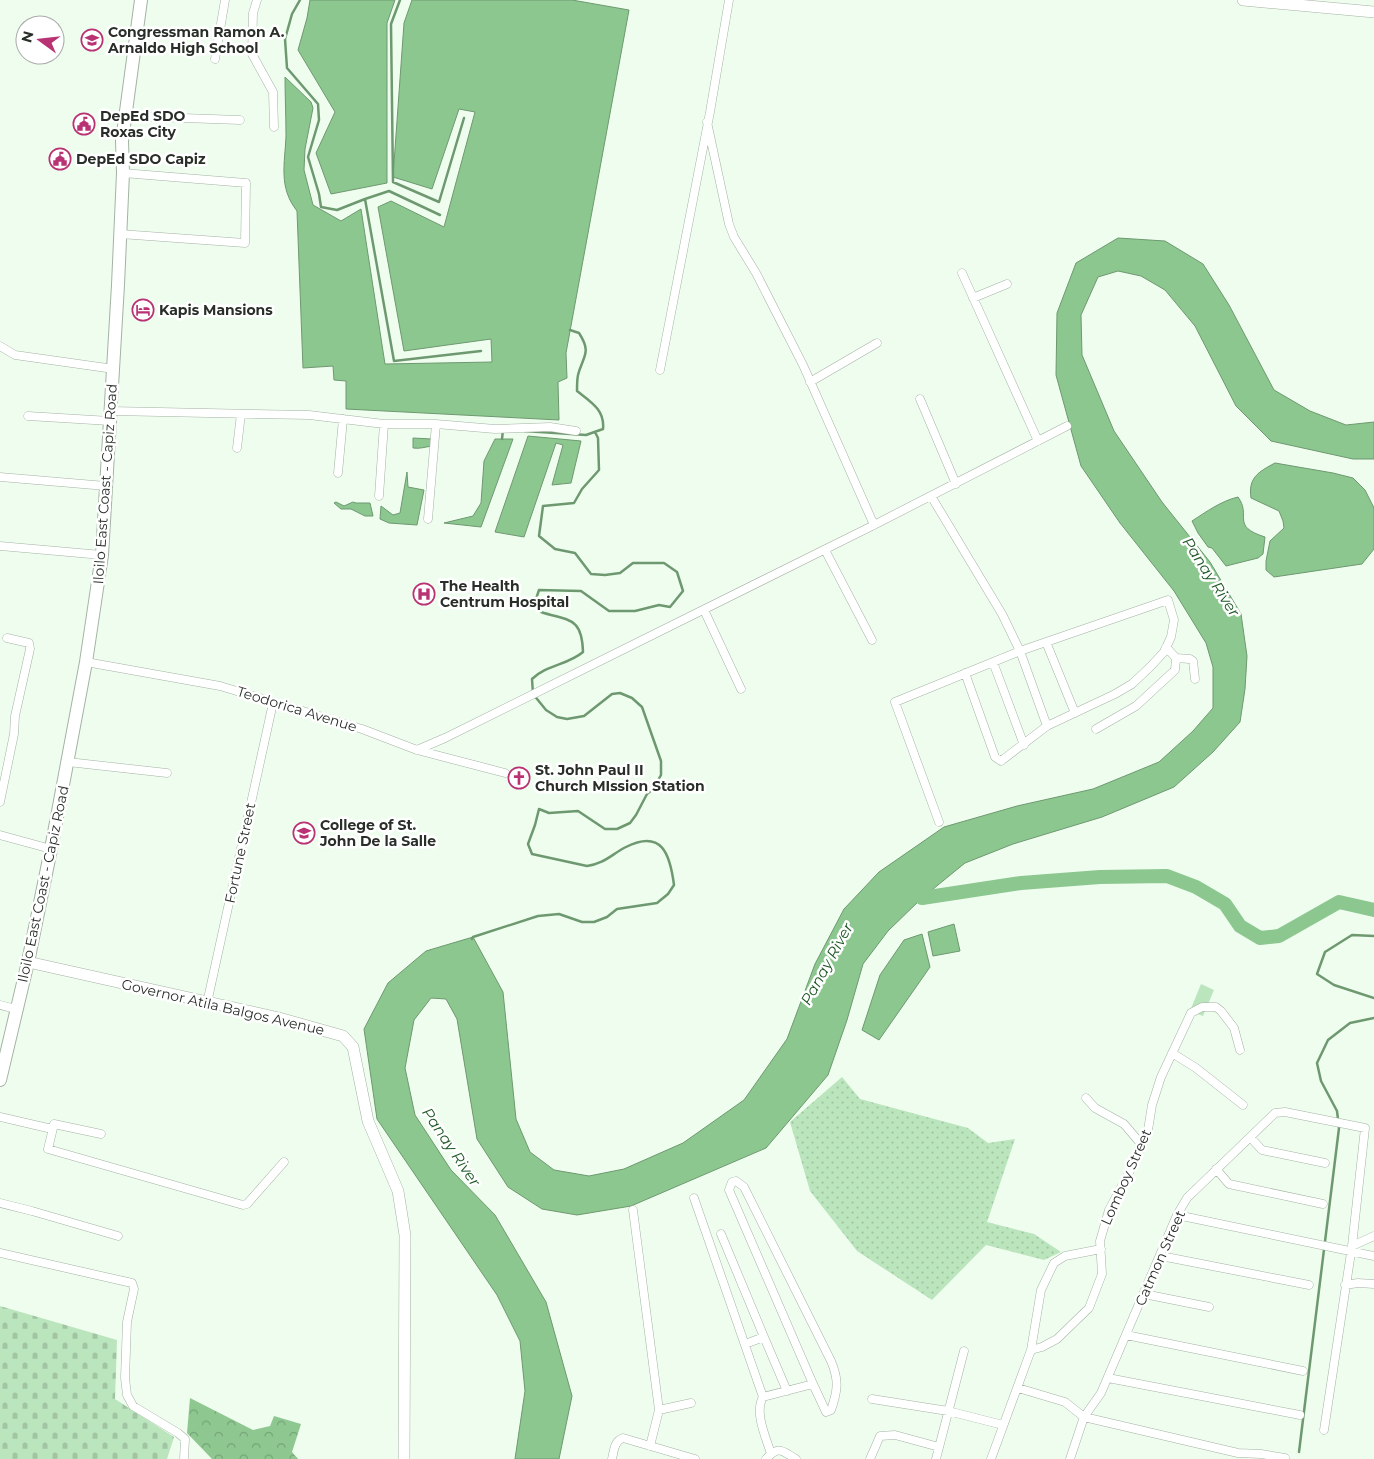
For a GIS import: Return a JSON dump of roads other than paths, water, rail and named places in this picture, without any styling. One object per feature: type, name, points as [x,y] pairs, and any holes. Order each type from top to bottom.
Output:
[{"type":"main road","name":"Iloilo East Coast - Capiz Road","points":[[0,1080],[28,962],[68,762],[86,662],[102,555],[114,369],[123,173],[122,141],[124,116],[142,0]]},
{"type":"main road","points":[[1243,0],[1374,12]]},
{"type":"main road","name":"Governor Atila Balgos Avenue","points":[[28,962],[330,1031],[343,1036],[353,1047],[368,1121],[398,1191],[405,1235],[404,1459]]},
{"type":"street","points":[[215,59],[225,0]]},
{"type":"street","points":[[257,0],[253,14],[252,54],[274,92],[274,127]]},
{"type":"street","points":[[660,370],[729,0]]},
{"type":"street","points":[[124,116],[240,120]]},
{"type":"street","points":[[707,122],[729,224],[734,237],[756,272],[810,382],[874,525]]},
{"type":"street","points":[[120,234],[245,243],[246,183],[123,173]]},
{"type":"street","points":[[962,272],[1038,440]]},
{"type":"street","points":[[973,298],[1007,284]]},
{"type":"street","points":[[810,382],[877,343]]},
{"type":"street","points":[[0,346],[15,355],[114,369]]},
{"type":"street","points":[[920,399],[956,484]]},
{"type":"street","points":[[237,448],[241,414]]},
{"type":"street","points":[[28,416],[309,415],[384,424],[436,424],[495,429],[550,427],[576,431]]},
{"type":"street","points":[[338,473],[343,419]]},
{"type":"street","points":[[380,496],[384,424]]},
{"type":"street","points":[[428,519],[436,424]]},
{"type":"street","points":[[417,750],[445,738],[825,550],[1067,426]]},
{"type":"street","points":[[0,477],[106,486]]},
{"type":"street","points":[[931,496],[1002,614],[1020,651],[1047,726]]},
{"type":"street","points":[[0,546],[102,555]]},
{"type":"street","points":[[825,550],[872,640]]},
{"type":"street","points":[[939,822],[895,702],[1020,651],[1168,600],[1174,620],[1171,637],[1166,647],[1150,667],[1132,684],[1115,694],[1047,726],[1001,761],[995,758],[965,674]]},
{"type":"street","points":[[704,610],[741,688]]},
{"type":"street","points":[[0,802],[14,734],[15,716],[30,649],[29,643],[7,638]]},
{"type":"street","points":[[1046,642],[1075,713]]},
{"type":"street","points":[[1166,647],[1176,658],[1193,661],[1194,679]]},
{"type":"street","points":[[1096,729],[1136,706],[1175,670],[1176,658]]},
{"type":"street","name":"Teodorica Avenue","points":[[86,662],[220,686],[362,729],[417,750],[505,774]]},
{"type":"street","points":[[993,662],[1024,745]]},
{"type":"street","name":"Fortune Street","points":[[207,1003],[272,703]]},
{"type":"street","points":[[68,762],[167,773]]},
{"type":"street","points":[[0,835],[51,849]]},
{"type":"street","points":[[0,1005],[16,1009]]},
{"type":"street","name":"Lomboy Street","points":[[1031,1350],[1042,1347],[1057,1339],[1089,1308],[1102,1274],[1100,1249],[1109,1210],[1142,1145],[1148,1130],[1152,1105],[1158,1086],[1191,1013],[1202,1007],[1216,1007],[1222,1011],[1234,1028],[1240,1050]]},
{"type":"street","points":[[1172,1053],[1196,1068],[1243,1105]]},
{"type":"street","points":[[1086,1098],[1095,1108],[1124,1124],[1142,1145]]},
{"type":"street","name":"Catmon Street","points":[[1070,1459],[1084,1417],[1101,1393],[1177,1215],[1187,1198],[1275,1113],[1285,1112],[1365,1128],[1351,1249]]},
{"type":"street","points":[[0,1117],[52,1129]]},
{"type":"street","points":[[101,1134],[54,1124],[48,1148],[243,1205],[247,1204],[284,1162]]},
{"type":"street","points":[[1250,1138],[1262,1150],[1325,1163]]},
{"type":"street","points":[[1216,1169],[1229,1184],[1323,1204]]},
{"type":"street","points":[[736,1181],[744,1187],[831,1361],[837,1375],[838,1385],[832,1410],[826,1412],[812,1384],[729,1190],[732,1182],[736,1181]]},
{"type":"street","points":[[694,1198],[763,1397],[759,1413],[768,1456],[775,1450],[780,1450],[796,1459]]},
{"type":"street","points":[[0,1204],[32,1211],[118,1236]]},
{"type":"street","points":[[632,1210],[659,1410],[650,1446]]},
{"type":"street","points":[[1177,1215],[1351,1249],[1374,1256]]},
{"type":"street","points":[[720,1234],[787,1391]]},
{"type":"street","points":[[1351,1249],[1374,1236]]},
{"type":"street","points":[[991,1459],[1031,1350],[1041,1290],[1054,1263],[1065,1256],[1100,1249]]},
{"type":"street","points":[[1324,1430],[1351,1249]]},
{"type":"street","points":[[0,1253],[132,1283],[134,1289],[127,1322],[125,1378],[127,1395],[134,1406],[185,1439],[184,1459]]},
{"type":"street","points":[[1161,1256],[1309,1285]]},
{"type":"street","points":[[721,1272],[734,1266]]},
{"type":"street","points":[[1345,1285],[1358,1283],[1374,1284]]},
{"type":"street","points":[[1144,1294],[1209,1308]]},
{"type":"street","points":[[1126,1335],[1303,1371]]},
{"type":"street","points":[[745,1344],[764,1337]]},
{"type":"street","points":[[936,1459],[964,1351]]},
{"type":"street","points":[[1108,1378],[1300,1415]]},
{"type":"street","points":[[763,1397],[812,1384]]},
{"type":"street","points":[[1018,1388],[1065,1402],[1084,1417],[1236,1456],[1261,1454],[1285,1458]]},
{"type":"street","points":[[872,1399],[948,1411],[1003,1425]]},
{"type":"street","points":[[659,1410],[691,1403]]},
{"type":"street","points":[[870,1459],[880,1436],[895,1434],[939,1447]]},
{"type":"street","points":[[612,1459],[616,1443],[619,1439],[623,1438],[695,1459]]},
{"type":"water","points":[[310,0],[395,0],[387,23],[387,183],[331,194],[316,153],[335,112],[298,50]]},
{"type":"water","points":[[412,0],[572,0],[629,10],[566,353],[567,378],[558,382],[559,420],[346,409],[346,381],[334,380],[333,366],[303,368],[297,211],[287,193],[284,175],[286,136],[285,77],[311,102],[313,108],[305,149],[304,170],[313,205],[341,221],[361,209],[385,364],[492,362],[491,339],[404,351],[378,207],[391,201],[444,227],[475,112],[459,109],[432,189],[393,177],[404,23]]},
{"type":"water","name":"Panay River","points":[[1118,238],[1165,241],[1203,264],[1229,305],[1274,390],[1310,411],[1346,425],[1374,422],[1374,459],[1353,459],[1271,441],[1236,406],[1195,326],[1165,290],[1141,276],[1118,271],[1098,277],[1081,315],[1082,355],[1114,431],[1162,502],[1210,562],[1241,614],[1247,656],[1240,722],[1213,752],[1174,787],[1102,817],[1013,844],[965,863],[922,898],[888,931],[863,964],[847,1020],[828,1075],[766,1148],[631,1206],[577,1215],[542,1209],[508,1187],[477,1139],[457,1019],[446,999],[431,998],[414,1020],[405,1068],[415,1115],[451,1170],[495,1215],[546,1302],[572,1396],[559,1459],[515,1459],[525,1391],[520,1341],[497,1295],[377,1119],[364,1029],[388,983],[426,951],[473,937],[503,992],[516,1119],[530,1152],[554,1170],[589,1176],[624,1169],[683,1143],[744,1100],[787,1039],[815,964],[844,909],[879,872],[944,827],[1017,806],[1093,789],[1159,762],[1193,731],[1213,708],[1213,667],[1206,643],[1174,591],[1120,523],[1081,466],[1056,375],[1057,313],[1076,263]]},
{"type":"water","points":[[528,436],[581,441],[571,483],[552,485],[563,445],[556,443],[524,537],[495,532]]},
{"type":"water","points":[[413,438],[432,439],[432,446],[413,448]]},
{"type":"water","points":[[495,439],[513,439],[481,527],[444,523],[473,516],[481,503],[484,461]]},
{"type":"water","points":[[1275,463],[1353,478],[1365,490],[1374,508],[1374,549],[1362,564],[1274,577],[1266,570],[1270,541],[1284,528],[1283,521],[1279,511],[1251,498],[1250,491],[1256,476]]},
{"type":"water","points":[[407,472],[408,487],[424,490],[417,525],[389,523],[380,519],[381,506],[393,515],[400,513]]},
{"type":"water","points":[[1238,497],[1242,504],[1245,525],[1254,533],[1265,537],[1263,554],[1258,558],[1226,566],[1212,548],[1208,547],[1192,521],[1220,504]]},
{"type":"water","points":[[336,502],[344,506],[353,502],[370,503],[373,516],[365,516],[351,509],[341,509],[334,503]]},
{"type":"water","points":[[954,924],[960,951],[933,956],[928,932]]},
{"type":"water","points":[[922,934],[930,967],[879,1040],[862,1030],[880,975],[904,940]]},
{"type":"waterway","points":[[300,0],[292,14],[285,39],[287,68],[318,104],[319,120],[308,157],[321,207],[337,210],[365,199],[394,361],[481,351]]},
{"type":"waterway","points":[[400,0],[391,24],[393,182],[439,202],[464,118]]},
{"type":"waterway","points":[[365,199],[389,191],[440,215]]},
{"type":"waterway","points":[[524,431],[586,435],[603,429],[602,417],[596,407],[577,391],[578,375],[586,350],[579,333],[570,330]]},
{"type":"waterway","points":[[502,439],[503,430]]},
{"type":"waterway","points":[[472,939],[473,937],[538,916],[559,914],[582,922],[594,922],[607,917],[617,909],[657,903],[668,894],[674,885],[667,855],[656,843],[648,841],[638,842],[603,861],[587,866],[532,854],[528,844],[539,809],[549,813],[578,811],[605,829],[617,829],[630,823],[661,775],[661,761],[642,707],[632,698],[620,693],[612,694],[584,716],[567,719],[557,717],[546,710],[533,694],[532,679],[538,674],[571,660],[583,652],[580,632],[572,622],[541,612],[536,599],[539,590],[581,591],[609,611],[635,611],[659,605],[670,607],[683,591],[677,572],[664,563],[633,563],[620,573],[591,574],[575,553],[555,549],[539,536],[543,506],[574,503],[582,489],[599,470],[598,438],[595,432]]},
{"type":"waterway","points":[[922,898],[1021,883],[1100,877],[1167,876],[1196,887],[1225,904],[1240,926],[1260,938],[1279,936],[1339,902],[1374,910]]},
{"type":"waterway","points":[[1374,936],[1352,935],[1325,952],[1317,974],[1334,985],[1374,998]]},
{"type":"waterway","points":[[1299,1452],[1339,1128],[1337,1111],[1321,1081],[1317,1063],[1328,1040],[1350,1023],[1374,1018]]},
{"type":"place","name":"Congressman Ramon A. Arnaldo High School","points":[[92,40]]},
{"type":"place","name":"DepEd SDO Roxas City","points":[[84,124]]},
{"type":"place","name":"DepEd SDO Capiz","points":[[60,159]]},
{"type":"place","name":"Kapis Mansions","points":[[143,310]]},
{"type":"place","name":"The Health Centrum Hospital","points":[[424,594]]},
{"type":"place","name":"St. John Paul II Church MIssion Station","points":[[519,778]]},
{"type":"place","name":"College of St. John De la Salle","points":[[304,833]]}]
